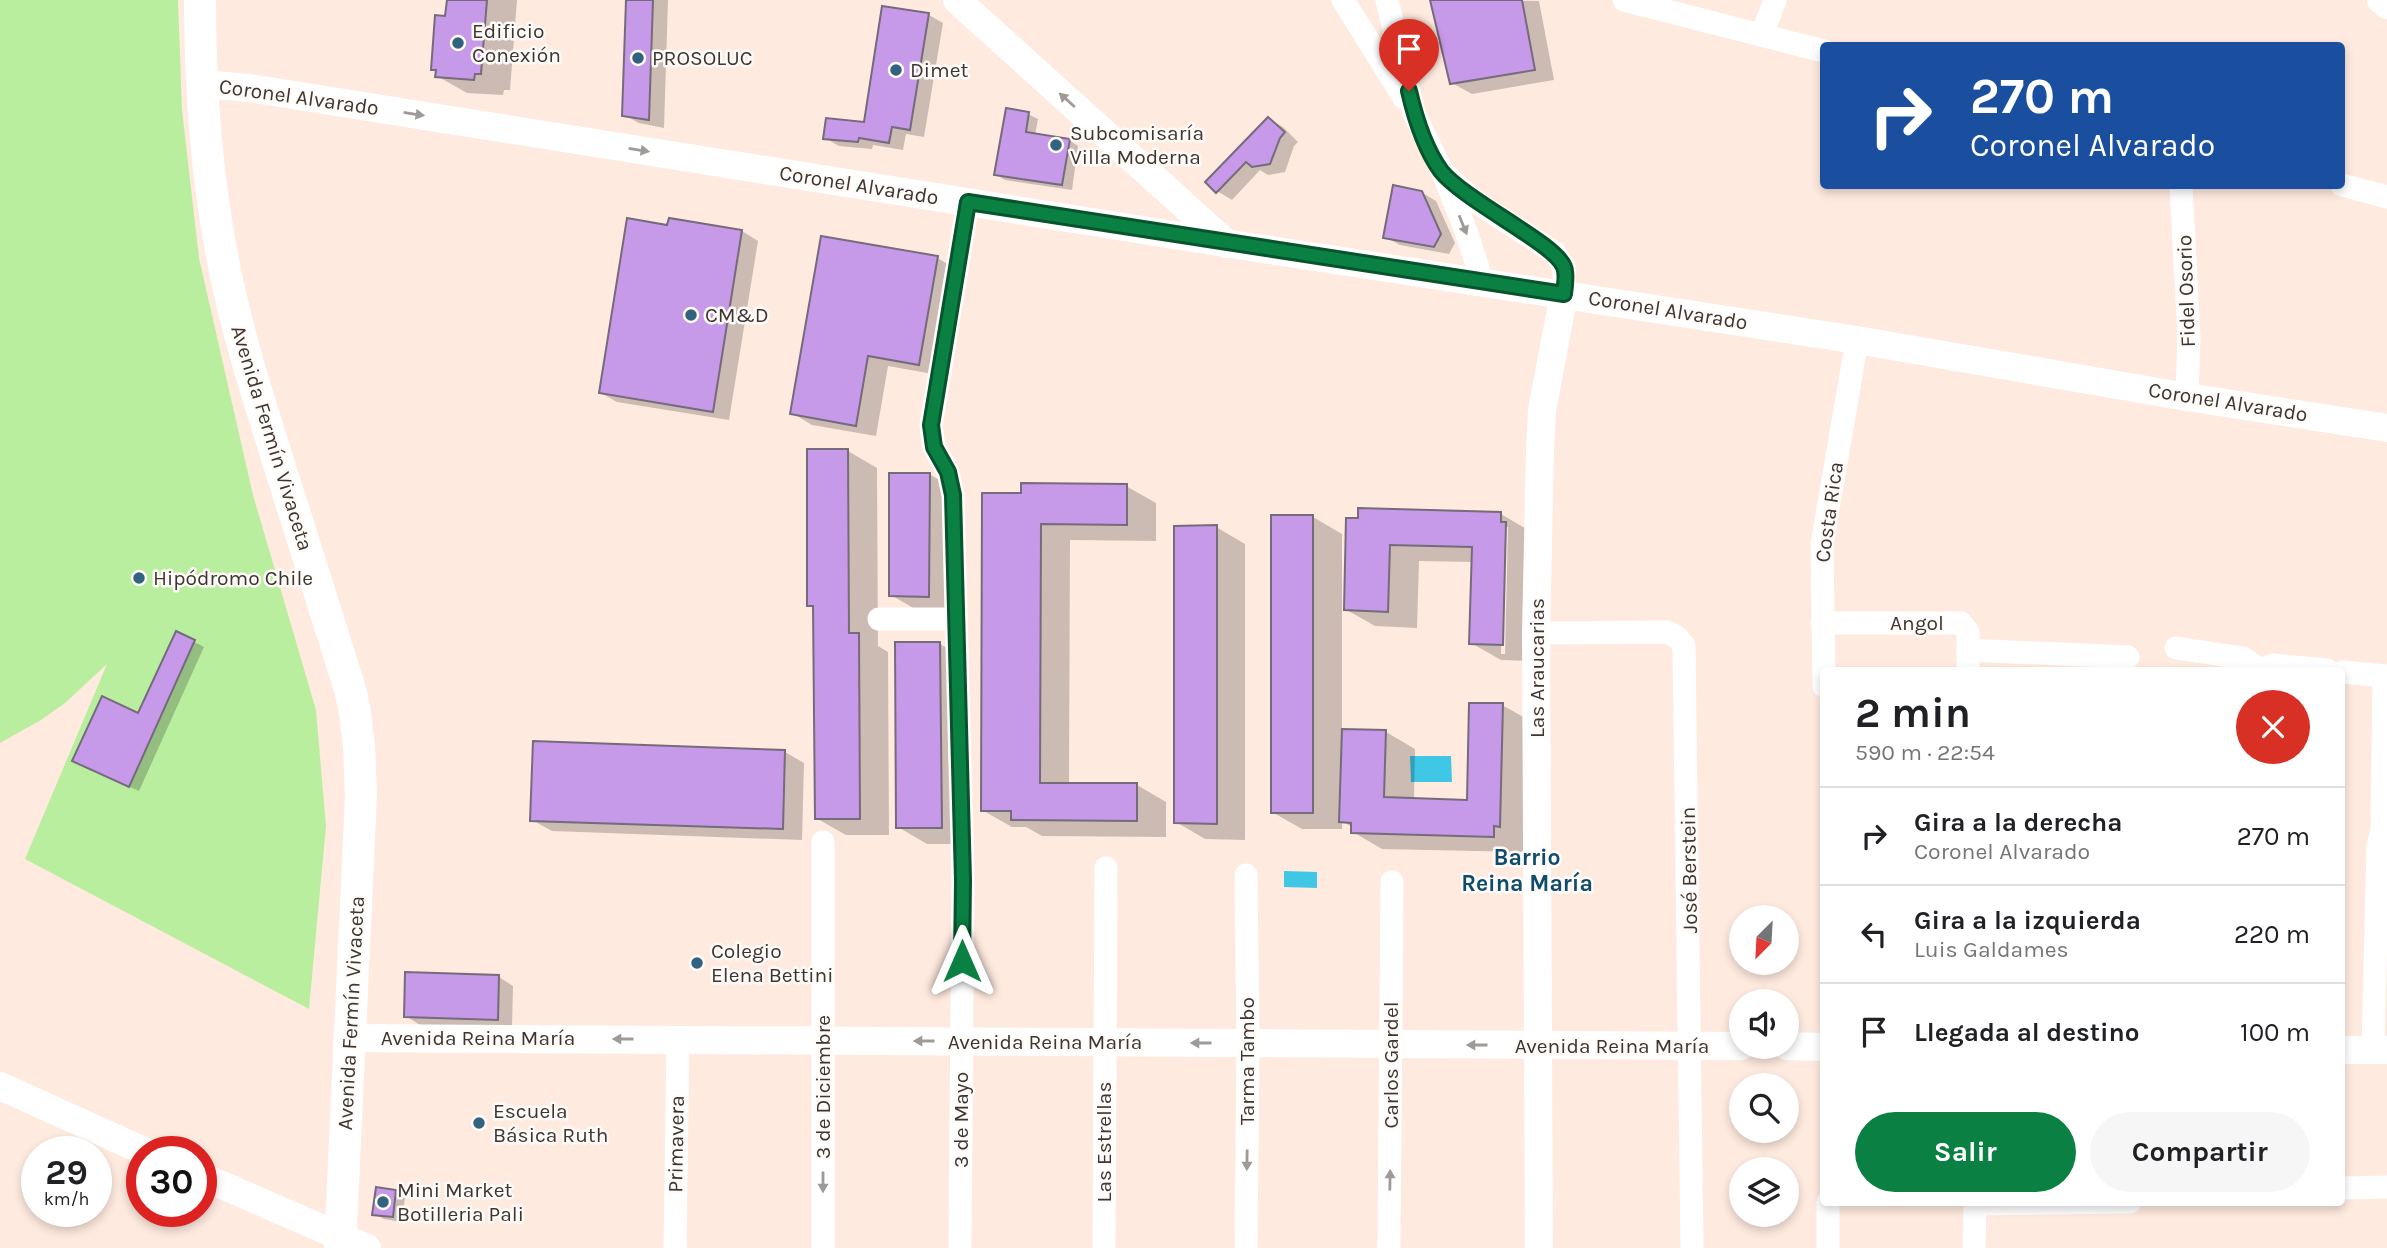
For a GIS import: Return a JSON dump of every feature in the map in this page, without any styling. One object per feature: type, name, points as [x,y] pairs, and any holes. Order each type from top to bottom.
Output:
[{"type":"main road","name":"Avenida Fermín Vivaceta","points":[[200,0],[201,84],[217,229],[236,320],[354,706],[359,746],[361,796],[349,1038],[349,1245]]},
{"type":"street","points":[[957,0],[1227,244]]},
{"type":"street","points":[[1343,0],[1414,113],[1442,171],[1475,255],[1478,281]]},
{"type":"street","points":[[1387,0],[1414,113]]},
{"type":"street","points":[[1624,0],[1820,50]]},
{"type":"street","points":[[1762,35],[1775,0]]},
{"type":"street","points":[[2381,0],[2387,5]]},
{"type":"street","name":"Coronel Alvarado","points":[[201,84],[263,90],[1227,244],[1857,340],[2187,397],[2387,428]]},
{"type":"street","points":[[1442,171],[1473,200],[1555,253],[1564,267],[1564,294]]},
{"type":"street","points":[[2345,186],[2387,197]]},
{"type":"street","name":"Fidel Osorio","points":[[2180,189],[2189,336],[2187,397]]},
{"type":"street","points":[[1155,232],[1166,224],[1172,212],[1167,191]]},
{"type":"street","name":"3 de Mayo","points":[[960,1248],[963,880],[953,495],[948,472],[934,447],[931,425],[968,202]]},
{"type":"street","name":"Las Araucarias","points":[[1539,1248],[1536,633],[1540,430],[1564,294]]},
{"type":"street","name":"Costa Rica","points":[[1823,667],[1820,565],[1823,534],[1857,340]]},
{"type":"street","points":[[879,619],[956,619]]},
{"type":"street","name":"Angol","points":[[1822,623],[1961,623],[1968,632],[1968,660]]},
{"type":"street","name":"José Berstein","points":[[1536,633],[1667,632],[1677,637],[1684,646],[1692,1248]]},
{"type":"street","points":[[2176,648],[2244,658],[2255,667]]},
{"type":"street","points":[[1968,660],[2127,657]]},
{"type":"street","points":[[2267,667],[2295,667]]},
{"type":"street","points":[[2345,672],[2385,676],[2382,830],[2378,846],[2380,1050],[2345,1050]]},
{"type":"street","name":"3 de Diciembre","points":[[822,1248],[823,842]]},
{"type":"street","name":"Las Estrellas","points":[[1104,1248],[1106,868]]},
{"type":"street","name":"Tarma Tambo","points":[[1246,875],[1246,1248]]},
{"type":"street","name":"Carlos Gardel","points":[[1389,1248],[1392,882]]},
{"type":"street","name":"Avenida Reina María","points":[[349,1038],[1729,1046]]},
{"type":"street","name":"Primavera","points":[[675,1248],[678,1040]]},
{"type":"street","points":[[1799,1046],[1820,1047]]},
{"type":"street","points":[[0,1086],[126,1143]]},
{"type":"street","points":[[217,1183],[349,1245]]},
{"type":"street","points":[[2345,1188],[2387,1187]]},
{"type":"street","points":[[1828,1206],[1828,1248]]},
{"type":"street","points":[[1974,1248],[1975,1206]]},
{"type":"green space","name":"Hipódromo Chile","points":[[0,0],[178,0],[182,110],[199,258],[253,495],[316,710],[326,826],[309,1009],[25,859],[107,664],[65,703],[0,743]]},
{"type":"water","points":[[1410,756],[1451,756],[1452,782],[1411,782]]},
{"type":"water","points":[[1284,871],[1317,872],[1317,888],[1284,887]]},
{"type":"building","name":"Edificio Conexión","points":[[447,0],[487,0],[481,74],[475,74],[474,80],[435,77],[436,70],[431,70],[435,15],[445,16]]},
{"type":"building","name":"PROSOLUC","points":[[626,0],[653,0],[649,120],[622,116]]},
{"type":"building","points":[[1430,0],[1522,0],[1535,70],[1450,84]]},
{"type":"building","name":"Dimet","points":[[882,6],[929,13],[910,130],[892,127],[889,143],[859,138],[858,142],[823,139],[826,118],[864,122]]},
{"type":"building","name":"Subcomisaría Villa Moderna","points":[[1006,108],[1029,112],[1026,132],[1070,139],[1062,185],[994,175]]},
{"type":"building","points":[[1268,117],[1285,132],[1270,164],[1252,167],[1246,162],[1216,193],[1205,182]]},
{"type":"building","points":[[1393,185],[1422,191],[1441,234],[1434,247],[1383,238]]},
{"type":"building","name":"CM&D","points":[[627,218],[667,225],[669,218],[742,230],[713,412],[599,393]]},
{"type":"building","points":[[821,236],[938,256],[919,365],[868,356],[856,426],[790,414]]},
{"type":"building","points":[[807,449],[848,449],[849,633],[859,633],[860,819],[815,819],[813,606],[807,606]]},
{"type":"building","points":[[889,473],[930,473],[929,597],[889,596]]},
{"type":"building","points":[[1021,483],[1127,484],[1127,525],[1041,524],[1040,783],[1137,783],[1137,821],[1011,820],[1011,811],[981,811],[982,493],[1021,493]]},
{"type":"building","points":[[1358,508],[1501,512],[1501,522],[1506,522],[1503,645],[1469,644],[1472,547],[1390,545],[1388,612],[1344,610],[1346,518],[1358,518]]},
{"type":"building","points":[[1271,515],[1313,515],[1313,813],[1271,813]]},
{"type":"building","points":[[1217,525],[1217,824],[1174,823],[1174,526]]},
{"type":"building","points":[[176,631],[195,640],[129,787],[72,761],[102,696],[138,713]]},
{"type":"building","points":[[895,642],[940,642],[942,828],[896,828]]},
{"type":"building","points":[[1469,703],[1503,703],[1500,827],[1494,826],[1494,837],[1351,833],[1351,823],[1339,822],[1342,729],[1386,730],[1384,797],[1467,800]]},
{"type":"building","points":[[533,741],[785,750],[783,829],[530,821]]},
{"type":"building","points":[[405,972],[499,975],[498,1020],[404,1017]]},
{"type":"building","points":[[376,1187],[396,1190],[393,1217],[372,1215]]},
{"type":"place","name":"Edificio Conexión","points":[[458,43]]},
{"type":"place","name":"PROSOLUC","points":[[638,58]]},
{"type":"place","name":"Dimet","points":[[896,70]]},
{"type":"place","name":"Subcomisaría Villa Moderna","points":[[1056,145]]},
{"type":"place","name":"CM&D","points":[[691,315]]},
{"type":"place","name":"Hipódromo Chile","points":[[139,578]]},
{"type":"place","name":"Colegio Elena Bettini","points":[[697,963]]},
{"type":"place","name":"Escuela Básica Ruth","points":[[479,1123]]},
{"type":"place","name":"Mini Market Botilleria Pali","points":[[383,1202]]},
{"type":"district","name":"Barrio Reina María","points":[[1527,870]]},
{"type":"route","points":[[962,961],[963,880],[953,495],[948,472],[934,447],[931,425],[968,202],[1564,294],[1564,267],[1555,253],[1473,200],[1442,171],[1427,145],[1414,113],[1409,91]]}]
